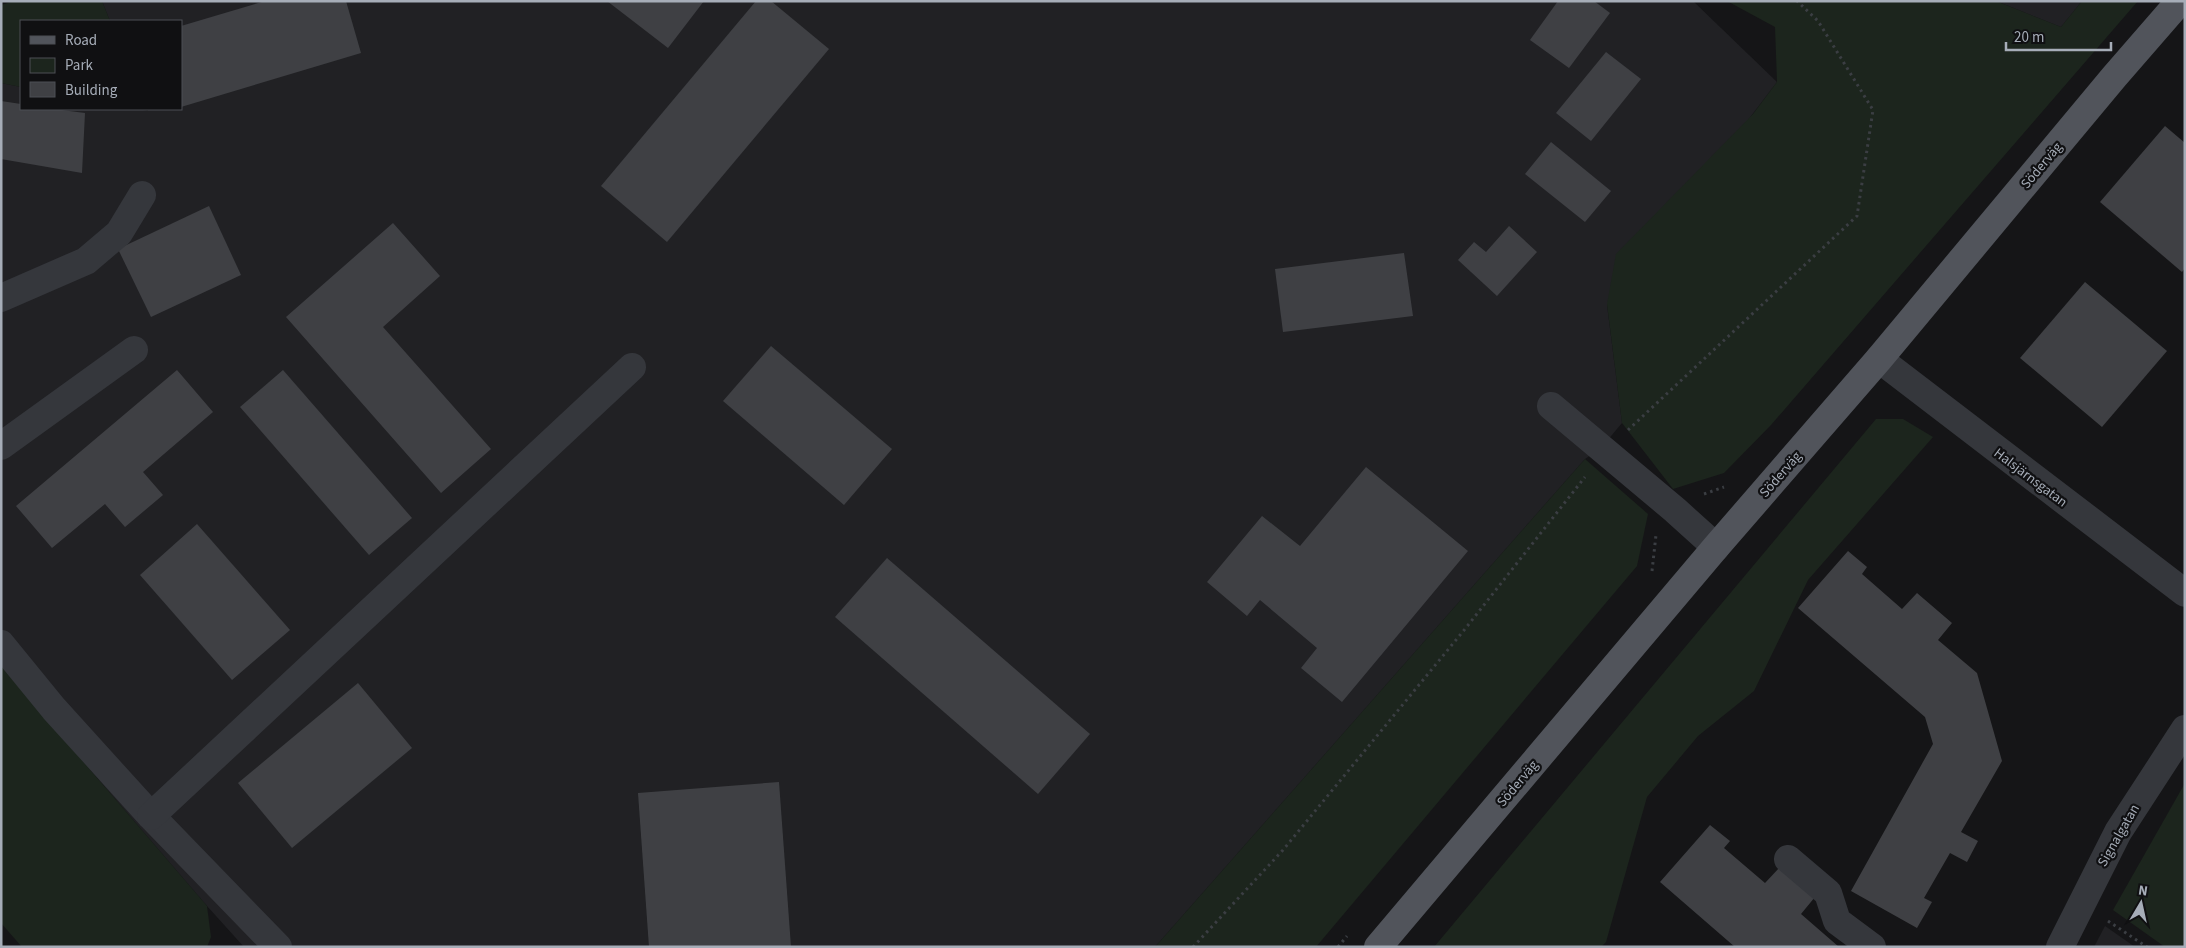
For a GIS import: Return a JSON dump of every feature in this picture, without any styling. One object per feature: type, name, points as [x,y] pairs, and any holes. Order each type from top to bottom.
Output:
[{"type":"main road","name":"Söderväg","points":[[1378,947],[1716,547],[1879,359],[2114,77],[2180,1]]},
{"type":"street","points":[[1,298],[86,261],[119,233],[142,195]]},
{"type":"street","points":[[1,446],[134,350]]},
{"type":"street","name":"Halsjärnsgatan","points":[[1879,359],[2185,593]]},
{"type":"street","points":[[151,816],[632,367]]},
{"type":"street","points":[[1551,406],[1716,547]]},
{"type":"street","points":[[1,644],[54,709],[151,816],[278,947]]},
{"type":"street","name":"Signalgatan","points":[[2060,947],[2118,832],[2185,729]]},
{"type":"street","points":[[1788,859],[1828,893],[1837,921],[1872,947]]},
{"type":"path","points":[[1193,947],[1289,842],[1465,629],[1605,452],[1857,216],[1873,110],[1818,22],[1796,1]]},
{"type":"path","points":[[2104,918],[2147,947]]},
{"type":"shaded area","points":[[102,1],[1693,1],[1777,82],[1607,305],[1622,423],[1601,448],[1585,459],[1155,947],[244,947],[1,666],[1,83],[20,87],[20,110],[182,110],[182,20],[110,20]]},
{"type":"shaded area","points":[[1996,1],[2082,1],[2061,27]]},
{"type":"shaded area","points":[[2105,926],[2135,947],[2094,947]]},
{"type":"green space","points":[[14,1],[102,1],[110,20],[20,20],[20,87],[1,83],[1,5]]},
{"type":"green space","points":[[1727,1],[1996,1],[2061,27],[2082,1],[2138,1],[1771,425],[1724,473],[1673,489],[1622,423],[1607,304],[1616,254],[1753,114],[1777,82],[1775,27]]},
{"type":"green space","points":[[1876,419],[1903,419],[1933,437],[1808,580],[1754,691],[1698,736],[1647,797],[1606,942],[1601,947],[1434,947]]},
{"type":"green space","points":[[1585,459],[1648,514],[1637,566],[1316,947],[1155,947]]},
{"type":"green space","points":[[1,666],[207,906],[211,937],[207,947],[22,947],[1,923]]},
{"type":"green space","points":[[2185,783],[2185,947],[2165,947],[2113,910]]},
{"type":"building","points":[[265,1],[346,1],[361,53],[182,107],[182,26]]},
{"type":"building","points":[[607,1],[704,1],[668,48]]},
{"type":"building","points":[[756,1],[771,1],[829,49],[667,242],[601,186]]},
{"type":"building","points":[[1558,1],[1594,1],[1610,13],[1569,68],[1530,40]]},
{"type":"building","points":[[1606,52],[1641,79],[1591,141],[1556,113]]},
{"type":"building","points":[[1,101],[20,104],[20,110],[62,110],[85,113],[82,173],[1,159]]},
{"type":"building","points":[[2165,126],[2185,143],[2185,268],[2182,272],[2100,202]]},
{"type":"building","points":[[1551,142],[1611,191],[1585,222],[1525,174]]},
{"type":"building","points":[[209,206],[241,275],[151,317],[118,249]]},
{"type":"building","points":[[393,223],[440,276],[383,327],[491,449],[441,493],[286,317]]},
{"type":"building","points":[[1509,226],[1537,252],[1497,296],[1458,260],[1474,242],[1486,252]]},
{"type":"building","points":[[1404,253],[1413,316],[1283,332],[1275,269]]},
{"type":"building","points":[[2085,282],[2167,351],[2102,427],[2020,358]]},
{"type":"building","points":[[771,346],[892,449],[844,505],[723,401]]},
{"type":"building","points":[[177,370],[213,412],[143,472],[163,495],[125,527],[105,504],[52,548],[16,506]]},
{"type":"building","points":[[283,370],[412,518],[369,555],[240,407]]},
{"type":"building","points":[[1366,467],[1468,551],[1342,702],[1301,668],[1317,648],[1260,600],[1247,616],[1207,582],[1262,516],[1300,546]]},
{"type":"building","points":[[197,524],[290,630],[232,680],[140,575]]},
{"type":"building","points":[[1848,551],[1867,567],[1862,574],[1902,609],[1917,593],[1952,623],[1938,640],[1977,673],[2002,761],[1961,832],[1978,841],[1967,862],[1950,853],[1924,898],[1932,902],[1917,928],[1851,891],[1933,744],[1925,717],[1798,608]]},
{"type":"building","points":[[887,558],[1090,734],[1038,794],[835,617]]},
{"type":"building","points":[[358,683],[412,748],[292,848],[238,783]]},
{"type":"building","points":[[779,782],[791,947],[649,947],[638,793]]},
{"type":"building","points":[[1710,825],[1730,841],[1724,848],[1765,883],[1780,867],[1815,897],[1801,914],[1839,947],[1735,947],[1660,882]]}]
